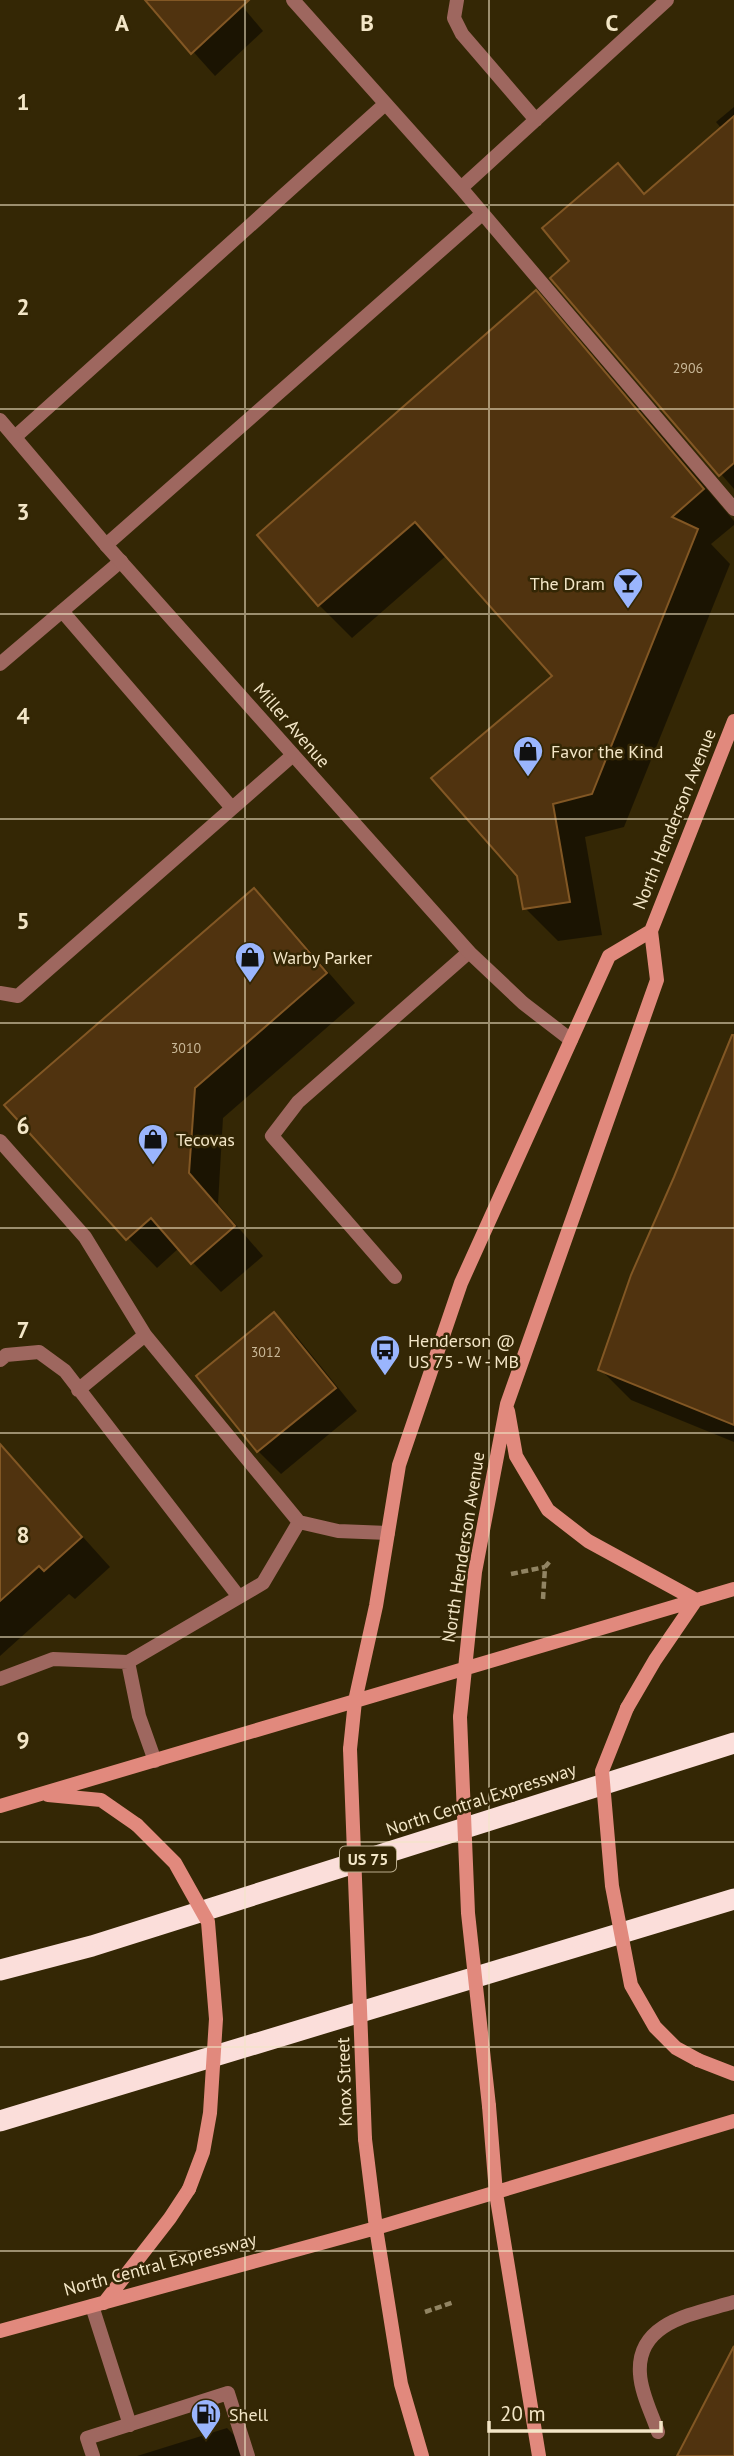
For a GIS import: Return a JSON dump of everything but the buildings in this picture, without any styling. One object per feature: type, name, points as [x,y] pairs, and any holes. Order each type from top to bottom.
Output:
[{"type":"highway","name":"North Central Expressway","points":[[0,1970],[92,1946],[734,1743]]},
{"type":"highway","points":[[0,2121],[734,1899]]},
{"type":"street","points":[[293,0],[461,188],[734,509]]},
{"type":"street","points":[[457,0],[454,18],[462,34],[536,120]]},
{"type":"street","points":[[461,188],[667,0]]},
{"type":"street","points":[[15,437],[384,104]]},
{"type":"street","points":[[106,545],[482,214]]},
{"type":"street","name":"Miller Avenue","points":[[0,420],[106,545],[468,952],[523,1003],[571,1040]]},
{"type":"street","points":[[0,664],[121,561]]},
{"type":"street","points":[[62,611],[232,808]]},
{"type":"street","name":"North Henderson Avenue","points":[[496,2193],[468,1913],[460,1717],[475,1573],[507,1404],[657,980],[651,931],[734,721]]},
{"type":"street","points":[[0,993],[18,996],[293,755]]},
{"type":"street","name":"North Henderson Avenue","points":[[355,1701],[376,1606],[399,1465],[461,1283],[609,956],[651,931]]},
{"type":"street","points":[[395,1277],[272,1136],[298,1102],[468,952]]},
{"type":"street","points":[[0,1141],[85,1237],[145,1335],[299,1522],[338,1531],[388,1533]]},
{"type":"street","points":[[78,1390],[145,1335]]},
{"type":"street","points":[[0,1360],[6,1354],[39,1352],[65,1371],[239,1597]]},
{"type":"street","points":[[507,1404],[516,1456],[548,1510],[588,1541],[696,1600]]},
{"type":"street","points":[[0,1679],[53,1659],[128,1662],[263,1583],[299,1522]]},
{"type":"street","points":[[0,1806],[734,1589]]},
{"type":"street","points":[[696,1600],[627,1708],[602,1771],[612,1886],[631,1985],[655,2027],[676,2048],[734,2074]]},
{"type":"street","points":[[128,1662],[139,1716],[155,1761]]},
{"type":"street","name":"Knox Street","points":[[355,1701],[350,1749],[365,2139],[401,2384],[422,2456]]},
{"type":"street","points":[[39,1794],[101,1800],[136,1825],[175,1863],[208,1922],[216,2020],[210,2113],[204,2152],[188,2189],[170,2218],[98,2304],[130,2425]]},
{"type":"street","name":"North Central Expressway","points":[[0,2331],[376,2228],[734,2121]]},
{"type":"street","points":[[496,2193],[539,2456]]},
{"type":"street","points":[[657,2432],[639,2376],[645,2345],[654,2333],[667,2323],[734,2302]]},
{"type":"street","points":[[93,2456],[87,2438],[228,2393],[248,2456]]},
{"type":"path","points":[[505,1576],[545,1567],[543,1599]]},
{"type":"path","points":[[416,2316],[454,2302]]},
{"type":"place","name":"The Dram","points":[[628,610]]},
{"type":"place","name":"Favor the Kind","points":[[528,778]]},
{"type":"place","name":"Warby Parker","points":[[250,984]]},
{"type":"place","name":"Tecovas","points":[[153,1166]]},
{"type":"place","name":"Henderson @ US 75 - W - MB","points":[[385,1377]]},
{"type":"place","name":"Shell","points":[[206,2441]]}]
